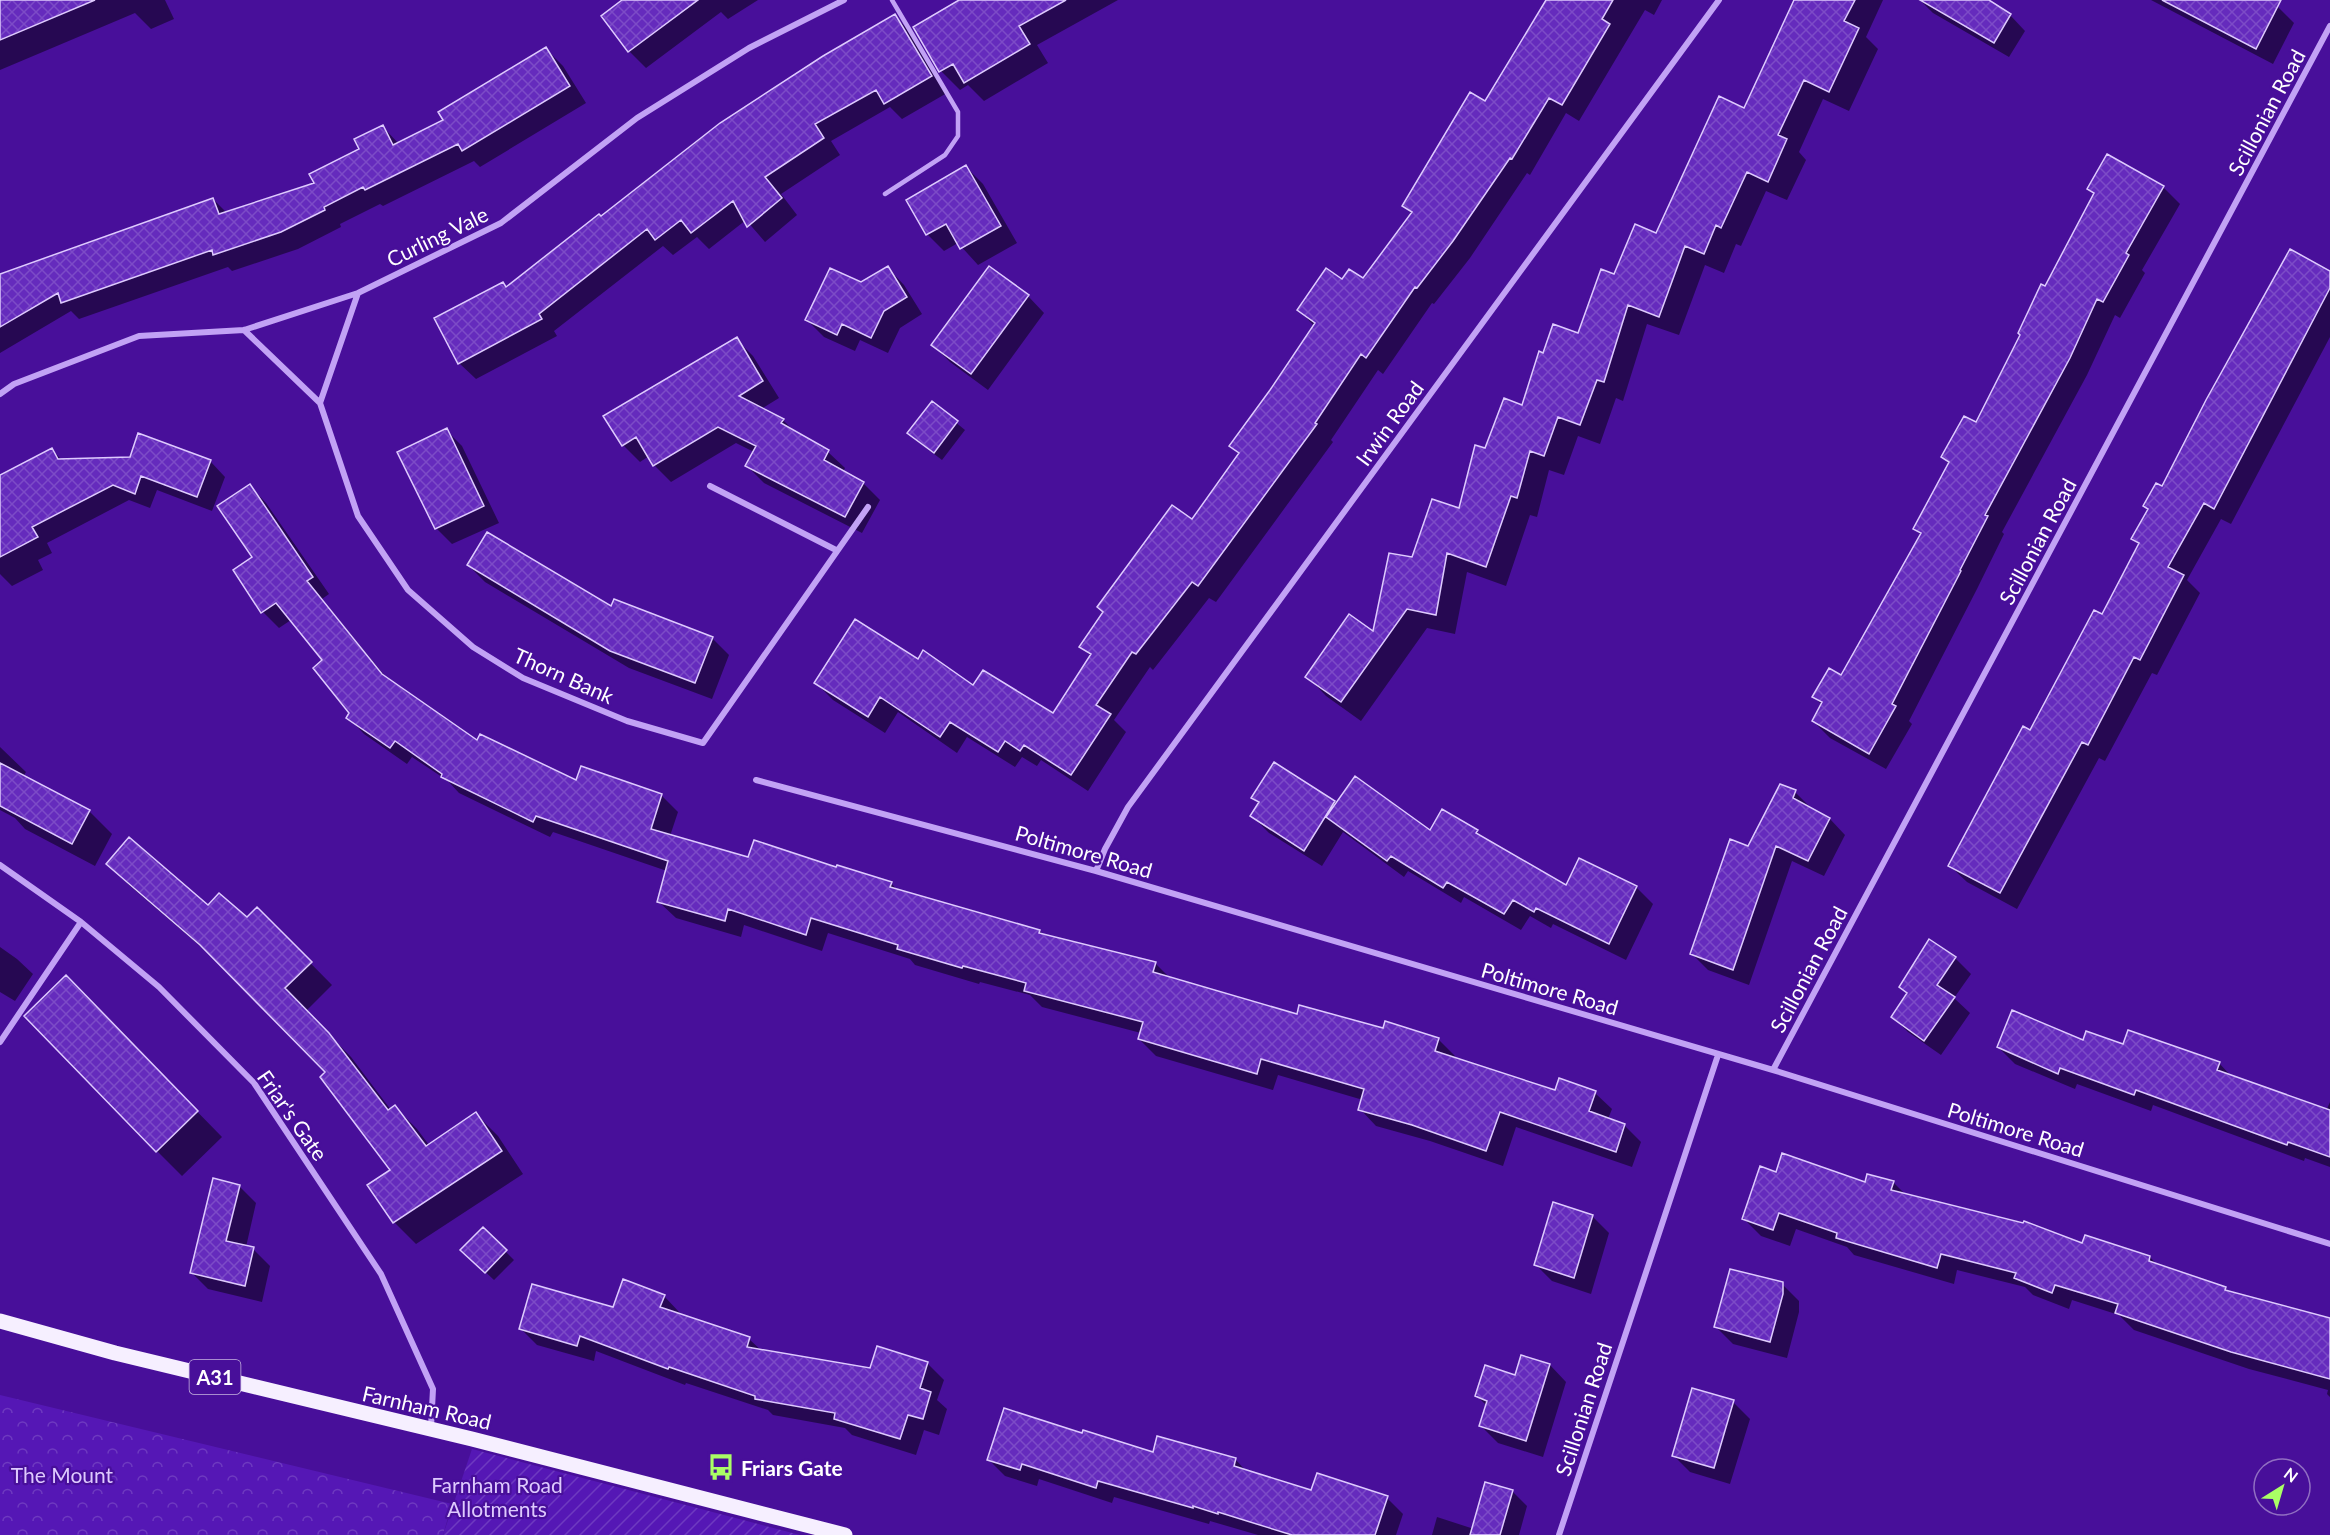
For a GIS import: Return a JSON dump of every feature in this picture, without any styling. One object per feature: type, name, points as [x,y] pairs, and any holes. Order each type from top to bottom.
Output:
[{"type":"main road","name":"Farnham Road","points":[[0,1321],[115,1353],[431,1431],[472,1439],[845,1535]]},
{"type":"street","name":"Curling Vale","points":[[0,394],[14,384],[139,336],[244,330],[358,293],[501,223],[636,118],[749,48],[844,0]]},
{"type":"street","name":"Irwin Road","points":[[1096,871],[1128,807],[1719,0]]},
{"type":"street","name":"Scillonian Road","points":[[1773,1070],[2330,26]]},
{"type":"street","points":[[320,403],[358,293]]},
{"type":"street","name":"Thorn Bank","points":[[244,330],[320,403],[358,516],[408,590],[473,647],[523,678],[627,721],[703,743],[868,507]]},
{"type":"street","points":[[710,486],[836,550]]},
{"type":"street","name":"Poltimore Road","points":[[756,780],[1096,871],[1773,1070],[2330,1245]]},
{"type":"street","name":"Friar's Gate","points":[[0,865],[81,922],[159,987],[254,1083],[381,1274],[433,1389],[431,1431]]},
{"type":"street","points":[[0,1042],[81,922]]},
{"type":"street","name":"Scillonian Road","points":[[1559,1535],[1718,1055]]},
{"type":"lane","points":[[885,194],[945,155],[958,136],[958,112],[892,0]]},
{"type":"green space","name":"The Mount","points":[[0,1395],[452,1504],[443,1535],[0,1535]]},
{"type":"green space","name":"Farnham Road Allotments","points":[[472,1449],[800,1535],[443,1535]]},
{"type":"building","points":[[0,0],[95,0],[0,40]]},
{"type":"building","points":[[622,0],[698,0],[628,52],[601,16]]},
{"type":"building","points":[[959,0],[1066,0],[1019,26],[1030,44],[964,83],[953,64],[939,72],[913,27]]},
{"type":"building","points":[[1546,0],[1613,0],[1602,19],[1610,24],[1562,105],[1549,98],[1512,159],[1510,158],[1453,241],[1417,288],[1415,287],[1366,358],[1361,354],[1315,423],[1317,424],[1198,586],[1192,582],[1136,654],[1132,652],[1096,705],[1111,714],[1071,775],[1024,745],[1020,751],[1005,741],[998,752],[950,722],[940,737],[880,697],[868,717],[814,683],[855,619],[918,659],[923,650],[973,685],[983,670],[1053,713],[1091,654],[1079,647],[1103,612],[1097,607],[1172,505],[1192,519],[1239,453],[1229,446],[1315,323],[1297,310],[1326,268],[1342,279],[1349,269],[1363,278],[1412,212],[1402,206],[1470,92],[1485,101]]},
{"type":"building","points":[[1794,0],[1855,0],[1844,21],[1859,28],[1829,92],[1804,80],[1778,135],[1787,139],[1768,182],[1747,172],[1721,228],[1716,225],[1704,254],[1685,246],[1659,317],[1628,305],[1604,382],[1597,380],[1580,425],[1558,417],[1544,456],[1530,451],[1517,498],[1511,496],[1486,567],[1447,553],[1436,615],[1407,609],[1341,702],[1305,677],[1349,614],[1373,631],[1389,553],[1412,557],[1432,499],[1459,508],[1475,445],[1485,448],[1504,398],[1522,405],[1539,351],[1543,353],[1553,324],[1578,333],[1601,269],[1614,274],[1635,224],[1656,233],[1719,96],[1744,108]]},
{"type":"building","points":[[1920,0],[1989,0],[2011,14],[1994,43]]},
{"type":"building","points":[[2162,0],[2281,0],[2256,49]]},
{"type":"building","points":[[895,14],[932,76],[884,104],[876,90],[815,124],[824,138],[765,177],[782,198],[747,227],[733,201],[691,233],[681,220],[655,240],[647,229],[539,314],[542,319],[458,364],[434,318],[503,282],[506,287],[720,123],[823,56]]},
{"type":"building","points":[[546,47],[570,86],[462,151],[458,144],[365,190],[363,187],[324,207],[325,210],[281,232],[213,255],[212,250],[61,303],[58,293],[0,327],[0,274],[213,198],[219,214],[314,183],[309,174],[359,149],[354,139],[383,125],[393,145],[443,120],[438,112]]},
{"type":"building","points":[[2107,154],[2164,186],[2126,253],[2129,255],[2103,302],[2097,299],[2070,358],[1985,515],[1988,516],[1961,571],[1892,704],[1896,706],[1869,754],[1812,721],[1822,702],[1812,697],[1829,668],[1841,675],[1921,533],[1913,529],[1949,462],[1941,457],[1964,416],[1976,422],[2020,335],[2018,333],[2041,284],[2045,286],[2094,193],[2087,189]]},
{"type":"building","points":[[966,165],[1001,226],[960,249],[946,224],[926,235],[906,200]]},
{"type":"building","points":[[2290,249],[2330,271],[2330,288],[2214,509],[2204,503],[2168,567],[2184,575],[2140,660],[2134,657],[2088,745],[2082,742],[2000,893],[1948,866],[2023,726],[2030,730],[2094,610],[2102,614],[2139,543],[2131,539],[2148,509],[2143,506],[2156,483],[2162,486],[2206,400]]},
{"type":"building","points":[[888,266],[907,297],[884,311],[871,338],[842,324],[837,335],[805,320],[830,268],[861,282]]},
{"type":"building","points":[[989,266],[1029,295],[971,374],[931,345]]},
{"type":"building","points":[[737,337],[763,381],[739,396],[784,419],[781,423],[829,450],[824,460],[864,482],[845,517],[745,466],[756,446],[718,427],[653,466],[636,437],[622,446],[603,416]]},
{"type":"building","points":[[932,401],[958,421],[934,453],[907,433]]},
{"type":"building","points":[[447,428],[484,506],[435,529],[397,452]]},
{"type":"building","points":[[138,433],[211,460],[197,497],[141,476],[135,494],[113,485],[32,527],[38,537],[0,557],[0,475],[52,448],[58,459],[130,457]]},
{"type":"building","points":[[250,484],[313,577],[307,581],[382,674],[477,740],[480,734],[576,780],[581,766],[662,794],[651,829],[748,857],[754,840],[836,867],[837,865],[892,882],[890,887],[1040,930],[1039,933],[1156,962],[1153,972],[1297,1014],[1299,1005],[1383,1028],[1385,1021],[1439,1038],[1435,1051],[1555,1090],[1559,1078],[1596,1091],[1589,1111],[1625,1124],[1616,1152],[1500,1112],[1486,1151],[1412,1125],[1358,1110],[1364,1089],[1261,1059],[1257,1074],[1138,1039],[1143,1022],[1024,991],[1026,983],[963,966],[962,968],[897,949],[898,945],[811,918],[806,935],[728,909],[725,921],[657,902],[668,861],[536,816],[533,822],[441,777],[442,774],[395,741],[390,748],[346,718],[349,713],[313,668],[322,660],[276,603],[261,613],[233,570],[252,557],[217,506]]},
{"type":"building","points":[[487,532],[611,606],[614,599],[713,637],[695,683],[610,651],[467,565]]},
{"type":"building","points":[[1274,762],[1335,801],[1304,851],[1250,816],[1259,802],[1251,798]]},
{"type":"building","points":[[0,763],[90,810],[72,844],[0,806]]},
{"type":"building","points":[[1355,776],[1430,830],[1442,809],[1478,830],[1476,833],[1566,885],[1579,858],[1637,886],[1609,944],[1536,908],[1534,912],[1513,900],[1504,914],[1447,882],[1443,888],[1391,856],[1387,861],[1326,817]]},
{"type":"building","points":[[1780,784],[1796,790],[1793,798],[1830,818],[1808,861],[1776,846],[1733,970],[1690,954],[1730,839],[1748,846]]},
{"type":"building","points":[[129,837],[208,905],[219,893],[247,917],[257,907],[312,962],[285,988],[329,1033],[388,1110],[395,1105],[426,1146],[476,1112],[502,1151],[393,1223],[367,1185],[390,1170],[320,1077],[325,1072],[200,945],[106,864]]},
{"type":"building","points":[[1929,939],[1956,957],[1937,985],[1955,997],[1924,1041],[1891,1017],[1907,993],[1899,987]]},
{"type":"building","points":[[66,975],[198,1111],[156,1152],[24,1016]]},
{"type":"building","points":[[2012,1010],[2083,1040],[2086,1031],[2123,1044],[2128,1030],[2220,1062],[2217,1070],[2330,1110],[2330,1157],[2288,1142],[2287,1145],[2136,1090],[2134,1095],[2060,1068],[2058,1074],[1997,1047]]},
{"type":"building","points":[[1782,1153],[1865,1182],[1867,1174],[1894,1181],[1891,1190],[2023,1223],[2024,1221],[2082,1243],[2085,1235],[2150,1256],[2149,1261],[2226,1287],[2225,1290],[2330,1318],[2330,1379],[2231,1352],[2115,1313],[2118,1304],[2055,1285],[2052,1293],[2014,1278],[2016,1273],[1941,1254],[1937,1268],[1836,1238],[1837,1233],[1779,1213],[1773,1230],[1742,1219],[1760,1166],[1776,1172]]},
{"type":"building","points":[[213,1178],[240,1185],[226,1241],[254,1247],[245,1286],[190,1273]]},
{"type":"building","points":[[1553,1202],[1593,1215],[1574,1278],[1534,1265]]},
{"type":"building","points":[[483,1227],[507,1250],[485,1273],[460,1250]]},
{"type":"building","points":[[1730,1269],[1783,1282],[1783,1294],[1770,1342],[1714,1327]]},
{"type":"building","points":[[623,1279],[665,1295],[660,1307],[750,1337],[747,1347],[870,1368],[877,1346],[928,1362],[920,1388],[931,1392],[923,1419],[908,1415],[900,1439],[834,1419],[835,1413],[755,1399],[755,1396],[669,1367],[668,1369],[580,1336],[577,1346],[519,1329],[532,1284],[613,1307]]},
{"type":"building","points":[[1521,1355],[1550,1364],[1526,1441],[1479,1426],[1487,1401],[1475,1396],[1485,1365],[1515,1375]]},
{"type":"building","points":[[1692,1388],[1734,1400],[1714,1468],[1672,1456]]},
{"type":"building","points":[[1004,1408],[1082,1433],[1083,1430],[1153,1452],[1157,1436],[1236,1458],[1234,1466],[1311,1490],[1317,1473],[1388,1496],[1375,1535],[1292,1535],[1218,1512],[1218,1514],[1193,1506],[1193,1508],[1098,1481],[1096,1488],[1022,1464],[1020,1470],[987,1460]]},
{"type":"building","points":[[1485,1482],[1513,1490],[1500,1535],[1470,1535]]},
{"type":"place","name":"Friars Gate","points":[[721,1467]]}]
